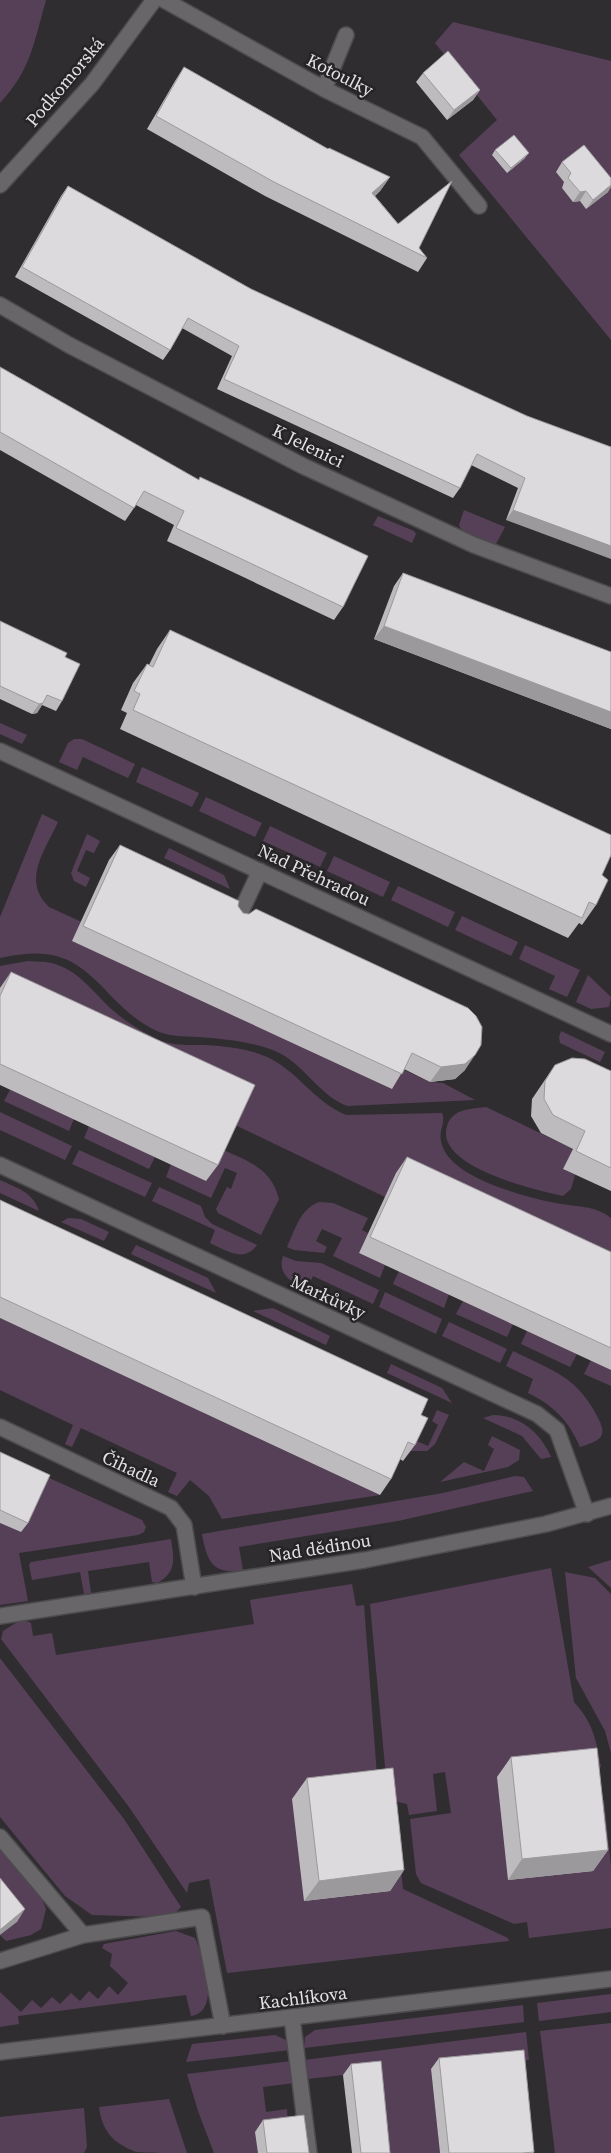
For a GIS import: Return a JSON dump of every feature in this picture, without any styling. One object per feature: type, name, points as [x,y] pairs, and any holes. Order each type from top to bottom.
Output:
[{"type":"street","name":"Podkomorská","points":[[0,185],[92,84],[154,0]]},
{"type":"street","name":"Kotoulky","points":[[164,0],[324,89],[422,137],[479,206]]},
{"type":"street","points":[[324,89],[346,35]]},
{"type":"street","name":"K Jelenici","points":[[0,305],[69,345],[303,466],[474,545],[611,596]]},
{"type":"street","name":"Nad Přehradou","points":[[0,751],[611,1034]]},
{"type":"street","points":[[237,920],[260,871]]},
{"type":"street","name":"Markůvky","points":[[0,1165],[537,1414],[557,1430],[569,1458],[587,1514]]},
{"type":"street","name":"Čihadla","points":[[0,1428],[171,1508],[184,1525],[194,1587]]},
{"type":"street","name":"Nad dědinou","points":[[0,1616],[365,1560],[587,1514],[611,1506]]},
{"type":"street","points":[[0,1837],[82,1934]]},
{"type":"street","points":[[0,1961],[82,1934],[202,1917],[224,2026]]},
{"type":"street","name":"Kachlíkova","points":[[0,2052],[611,1979]]},
{"type":"street","points":[[292,2018],[308,2153]]},
{"type":"shaded area","points":[[0,0],[46,0],[25,67],[19,79],[0,103]]},
{"type":"shaded area","points":[[453,22],[611,61],[611,340],[459,155],[497,120],[435,43]]},
{"type":"shaded area","points":[[464,510],[505,527],[496,544],[474,539],[461,529],[459,525]]},
{"type":"shaded area","points":[[378,516],[414,531],[416,534],[412,543],[373,525]]},
{"type":"shaded area","points":[[0,723],[27,735],[22,744],[0,734]]},
{"type":"shaded area","points":[[74,739],[82,739],[135,764],[128,778],[83,757],[77,770],[59,762],[68,743]]},
{"type":"shaded area","points":[[142,767],[199,793],[192,807],[136,782]]},
{"type":"shaded area","points":[[206,797],[262,823],[255,837],[199,811]]},
{"type":"shaded area","points":[[42,814],[58,822],[42,855],[36,876],[41,897],[49,907],[430,1082],[443,1083],[475,1100],[347,1106],[336,1101],[294,1063],[275,1051],[244,1042],[172,1035],[153,1029],[129,1013],[87,973],[63,958],[36,953],[0,958],[0,917]]},
{"type":"shaded area","points":[[270,826],[327,853],[320,867],[263,841]]},
{"type":"shaded area","points":[[87,834],[100,841],[94,853],[86,850],[77,871],[90,878],[86,887],[74,881],[71,873]]},
{"type":"shaded area","points":[[169,848],[224,875],[230,889],[164,858]]},
{"type":"shaded area","points":[[334,856],[390,882],[383,897],[327,871]]},
{"type":"shaded area","points":[[398,886],[455,912],[448,927],[391,900]]},
{"type":"shaded area","points":[[462,916],[518,942],[511,956],[455,930]]},
{"type":"shaded area","points":[[525,945],[580,970],[567,997],[549,989],[555,976],[519,959]]},
{"type":"shaded area","points":[[28,961],[51,963],[71,971],[121,1017],[161,1041],[235,1048],[252,1051],[267,1057],[288,1070],[325,1102],[346,1115],[442,1113],[441,1138],[444,1150],[452,1161],[464,1170],[494,1186],[511,1192],[556,1203],[592,1209],[611,1218],[611,1274],[385,1197],[233,1124],[0,988],[0,966]]},
{"type":"shaded area","points":[[588,975],[611,997],[609,1007],[591,1009],[576,1002]]},
{"type":"shaded area","points":[[561,1031],[605,1052],[600,1062],[560,1043]]},
{"type":"shaded area","points":[[10,1090],[74,1119],[69,1131],[4,1101]]},
{"type":"shaded area","points":[[486,1107],[573,1149],[563,1169],[575,1175],[571,1189],[563,1196],[511,1182],[471,1165],[456,1153],[447,1141],[447,1126],[450,1120],[463,1110]]},
{"type":"shaded area","points":[[0,1112],[72,1146],[65,1160],[0,1130]]},
{"type":"shaded area","points":[[89,1126],[155,1157],[149,1169],[84,1138]]},
{"type":"shaded area","points":[[221,1149],[257,1167],[275,1188],[279,1199],[261,1235],[218,1213],[216,1209],[227,1187],[231,1189],[237,1173],[225,1168],[211,1198],[166,1177],[171,1164]]},
{"type":"shaded area","points":[[79,1150],[152,1183],[145,1197],[72,1164]]},
{"type":"shaded area","points":[[0,1180],[29,1195],[39,1211],[0,1193]]},
{"type":"shaded area","points":[[159,1187],[201,1206],[205,1217],[212,1224],[257,1245],[247,1253],[235,1254],[210,1243],[215,1230],[152,1201]]},
{"type":"shaded area","points":[[319,1202],[333,1203],[368,1218],[362,1230],[368,1233],[359,1253],[385,1265],[380,1278],[333,1256],[342,1238],[322,1229],[316,1241],[327,1247],[324,1253],[294,1250],[287,1247],[303,1215],[312,1205]]},
{"type":"shaded area","points":[[68,1218],[81,1219],[109,1232],[104,1241],[61,1222]]},
{"type":"shaded area","points":[[136,1245],[208,1278],[216,1293],[131,1254]]},
{"type":"shaded area","points":[[283,1256],[296,1261],[321,1263],[379,1290],[373,1304],[313,1276],[307,1290],[291,1281],[284,1273],[282,1268]]},
{"type":"shaded area","points":[[399,1271],[449,1294],[444,1308],[393,1284]]},
{"type":"shaded area","points":[[385,1292],[442,1319],[436,1334],[379,1307]]},
{"type":"shaded area","points":[[463,1301],[513,1324],[507,1337],[456,1314]]},
{"type":"shaded area","points":[[273,1308],[330,1336],[326,1345],[253,1311]]},
{"type":"shaded area","points":[[0,1318],[380,1495],[222,1519],[209,1496],[190,1480],[177,1496],[168,1492],[177,1473],[81,1428],[72,1447],[65,1444],[73,1425],[0,1390]]},
{"type":"shaded area","points":[[449,1322],[507,1349],[500,1363],[442,1336]]},
{"type":"shaded area","points":[[527,1331],[577,1354],[570,1367],[521,1344]]},
{"type":"shaded area","points":[[513,1351],[562,1376],[581,1392],[601,1423],[602,1434],[597,1440],[580,1447],[571,1429],[559,1415],[545,1403],[528,1393],[533,1379],[506,1366]]},
{"type":"shaded area","points":[[591,1360],[611,1370],[611,1386],[584,1374]]},
{"type":"shaded area","points":[[391,1364],[442,1388],[452,1403],[387,1373]]},
{"type":"shaded area","points":[[437,1410],[449,1415],[435,1444],[427,1451],[408,1451],[414,1440],[428,1446],[438,1425],[432,1421]]},
{"type":"shaded area","points":[[493,1415],[512,1418],[528,1427],[542,1440],[551,1457],[541,1459],[522,1436],[483,1418]]},
{"type":"shaded area","points":[[492,1436],[520,1450],[519,1460],[508,1467],[440,1482],[464,1462],[484,1471],[494,1449],[488,1445]]},
{"type":"shaded area","points":[[515,1476],[524,1477],[533,1491],[398,1521],[239,1547],[243,1570],[233,1571],[218,1568],[209,1559],[204,1544],[202,1534],[443,1493]]},
{"type":"shaded area","points":[[47,1477],[142,1520],[146,1527],[144,1532],[138,1535],[19,1553],[28,1601],[0,1605],[0,1523],[21,1532]]},
{"type":"shaded area","points":[[171,1539],[173,1564],[168,1574],[157,1583],[152,1582],[149,1562],[88,1571],[91,1593],[84,1594],[80,1572],[32,1580],[29,1565],[31,1562]]},
{"type":"shaded area","points":[[611,1560],[611,1588],[588,1567]]},
{"type":"shaded area","points":[[551,1568],[574,1702],[590,1724],[601,1767],[497,1778],[586,1801],[604,1800],[611,1867],[611,1928],[529,1938],[527,1922],[514,1924],[421,1883],[416,1874],[410,1819],[451,1813],[445,1772],[433,1774],[437,1811],[409,1815],[407,1804],[394,1801],[387,1788],[370,1604]]},
{"type":"shaded area","points":[[565,1572],[595,1578],[611,1594],[611,1753],[605,1731],[576,1678]]},
{"type":"shaded area","points":[[352,1584],[356,1606],[364,1605],[378,1789],[396,1822],[403,1889],[508,1938],[509,1941],[227,1973],[209,1879],[189,1883],[187,1893],[129,1807],[1,1639],[3,1631],[22,1619],[31,1623],[33,1636],[52,1633],[56,1655],[254,1624],[250,1600]]},
{"type":"shaded area","points":[[0,1658],[124,1819],[181,1907],[176,1912],[157,1917],[92,1915],[65,1896],[0,1817]]},
{"type":"shaded area","points":[[0,1849],[41,1897],[46,1909],[41,1929],[31,1935],[6,1941],[0,1935],[17,1922],[0,1901]]},
{"type":"shaded area","points":[[176,1931],[195,1938],[202,1957],[208,1982],[208,1994],[206,2004],[200,2012],[191,2016],[186,1995],[18,2016],[19,2024],[0,2027],[0,1992],[21,2012],[32,2000],[41,2008],[52,1997],[60,2004],[71,1993],[80,2001],[89,1991],[98,1999],[109,1986],[118,1995],[128,1983],[110,1966],[112,1954],[102,1948],[104,1944]]},
{"type":"shaded area","points":[[611,1994],[611,2012],[539,2021],[537,2003]]},
{"type":"shaded area","points":[[523,2005],[524,2022],[304,2048],[305,2037],[315,2030]]},
{"type":"shaded area","points":[[611,2023],[611,2153],[555,2153],[540,2031]]},
{"type":"shaded area","points":[[526,2032],[529,2060],[431,2069],[440,2153],[381,2153],[343,2075],[307,2079],[304,2060]]},
{"type":"shaded area","points":[[275,2035],[286,2040],[290,2050],[186,2062],[192,2044]]},
{"type":"shaded area","points":[[291,2061],[294,2083],[263,2087],[266,2112],[287,2109],[288,2127],[258,2153],[214,2153],[198,2111],[187,2074]]},
{"type":"shaded area","points":[[169,2099],[187,2153],[136,2152],[121,2145],[106,2129],[99,2107]]},
{"type":"shaded area","points":[[84,2108],[87,2147],[84,2153],[0,2153],[0,2117]]},
{"type":"building","points":[[448,51],[480,90],[454,110],[423,73]]},
{"type":"building","points":[[184,67],[328,149],[390,177],[372,193],[398,224],[452,181],[419,248],[427,258],[274,182],[156,116]]},
{"type":"building","points":[[514,135],[529,153],[511,168],[495,150]]},
{"type":"building","points":[[584,145],[611,178],[611,185],[593,200],[586,191],[580,192],[568,178],[571,173],[562,162]]},
{"type":"building","points":[[68,186],[251,289],[527,416],[611,447],[611,546],[513,510],[525,478],[477,454],[460,488],[224,379],[239,346],[188,318],[170,350],[22,267]]},
{"type":"building","points":[[0,367],[199,480],[200,477],[368,556],[343,607],[176,528],[184,511],[144,491],[134,508],[0,432]]},
{"type":"building","points":[[403,573],[611,652],[611,712],[384,626]]},
{"type":"building","points":[[0,621],[67,653],[65,657],[80,664],[62,701],[47,695],[43,703],[39,704],[0,686]]},
{"type":"building","points":[[170,630],[611,835],[611,855],[602,875],[608,880],[596,905],[589,902],[582,918],[133,710],[140,694],[134,691],[147,664],[153,667]]},
{"type":"building","points":[[120,845],[239,901],[238,906],[243,913],[249,914],[256,909],[468,1008],[476,1016],[482,1027],[481,1045],[475,1055],[465,1064],[441,1067],[412,1053],[402,1074],[83,926]]},
{"type":"building","points":[[11,972],[255,1085],[218,1165],[0,1064],[0,996]]},
{"type":"building","points":[[572,1058],[585,1059],[611,1071],[611,1168],[576,1151],[585,1131],[553,1115],[544,1099],[545,1081],[555,1065]]},
{"type":"building","points":[[407,1157],[611,1252],[611,1348],[370,1237]]},
{"type":"building","points":[[0,1200],[428,1399],[421,1415],[428,1418],[415,1445],[408,1442],[391,1479],[0,1297]]},
{"type":"building","points":[[0,1452],[50,1475],[28,1523],[0,1510]]},
{"type":"building","points":[[597,1748],[608,1850],[522,1859],[511,1757]]},
{"type":"building","points":[[393,1768],[404,1870],[319,1881],[307,1778]]},
{"type":"building","points":[[0,1878],[25,1909],[0,1930]]},
{"type":"building","points":[[524,2050],[534,2152],[449,2153],[439,2058]]},
{"type":"building","points":[[381,2061],[390,2153],[361,2153],[351,2064]]},
{"type":"building","points":[[304,2115],[309,2153],[267,2153],[263,2120]]}]
